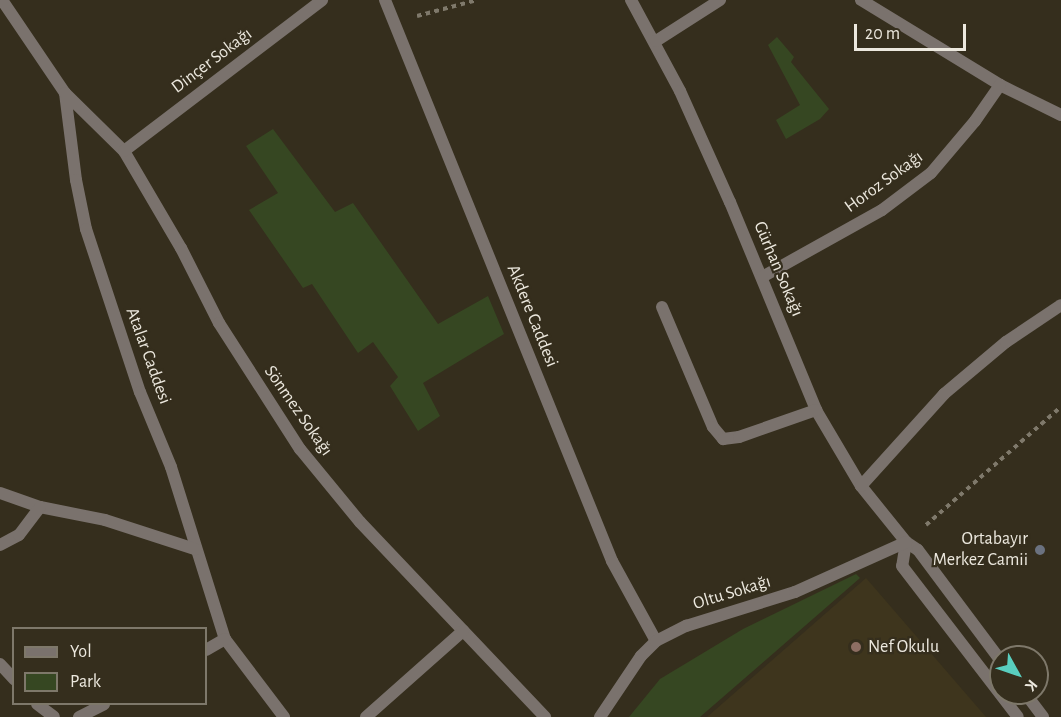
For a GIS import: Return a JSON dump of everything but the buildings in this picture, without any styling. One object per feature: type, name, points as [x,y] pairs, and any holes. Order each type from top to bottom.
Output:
[{"type":"street","name":"Atalar Caddesi","points":[[2,0],[65,93],[76,180],[86,229],[140,392],[171,467],[225,639],[284,717]]},
{"type":"street","name":"Dinçer Sokağı","points":[[124,151],[322,0]]},
{"type":"street","name":"Akdere Caddesi","points":[[385,0],[612,561],[656,641]]},
{"type":"street","name":"Gürhan Sokağı","points":[[631,0],[656,41],[690,111],[762,277],[816,410],[861,486],[906,542],[918,550],[989,645]]},
{"type":"street","points":[[656,41],[720,0]]},
{"type":"street","points":[[861,0],[1000,85],[1061,115]]},
{"type":"street","name":"Horoz Sokağı","points":[[762,277],[882,210],[931,173],[975,121],[1000,85]]},
{"type":"street","name":"Sönmez Sokağı","points":[[65,93],[124,151],[181,248],[219,323],[300,449],[360,522],[545,717]]},
{"type":"street","points":[[861,486],[944,394],[1006,342],[1061,305]]},
{"type":"street","points":[[662,307],[712,427],[723,439],[739,437],[816,410]]},
{"type":"street","points":[[0,493],[40,507],[105,520],[195,549]]},
{"type":"street","points":[[0,545],[18,535],[40,507]]},
{"type":"street","points":[[906,542],[902,566],[1018,717]]},
{"type":"street","name":"Oltu Sokağı","points":[[600,717],[641,656],[656,641],[686,626],[795,592],[906,542]]},
{"type":"street","points":[[366,717],[463,631]]},
{"type":"street","points":[[207,649],[225,639]]},
{"type":"street","points":[[0,664],[12,677]]},
{"type":"street","points":[[38,705],[54,717]]},
{"type":"street","points":[[79,717],[102,705]]},
{"type":"path","points":[[394,22],[477,0]]},
{"type":"path","points":[[906,542],[1061,407]]},
{"type":"shaded area","name":"Nef Okulu","points":[[866,578],[986,717],[707,717]]},
{"type":"green space","points":[[777,37],[794,57],[791,62],[829,109],[820,119],[786,139],[776,120],[800,105],[768,45]]},
{"type":"green space","points":[[273,129],[335,212],[353,203],[438,324],[488,296],[504,334],[423,383],[440,416],[418,431],[390,386],[398,377],[373,342],[358,353],[312,284],[303,288],[249,210],[278,193],[246,146]]},
{"type":"green space","points":[[856,574],[860,578],[700,717],[629,717],[660,679],[743,629]]},
{"type":"place","name":"Ortabayır Merkez Camii","points":[[1040,550]]},
{"type":"place","name":"Nef Okulu","points":[[856,647]]}]
